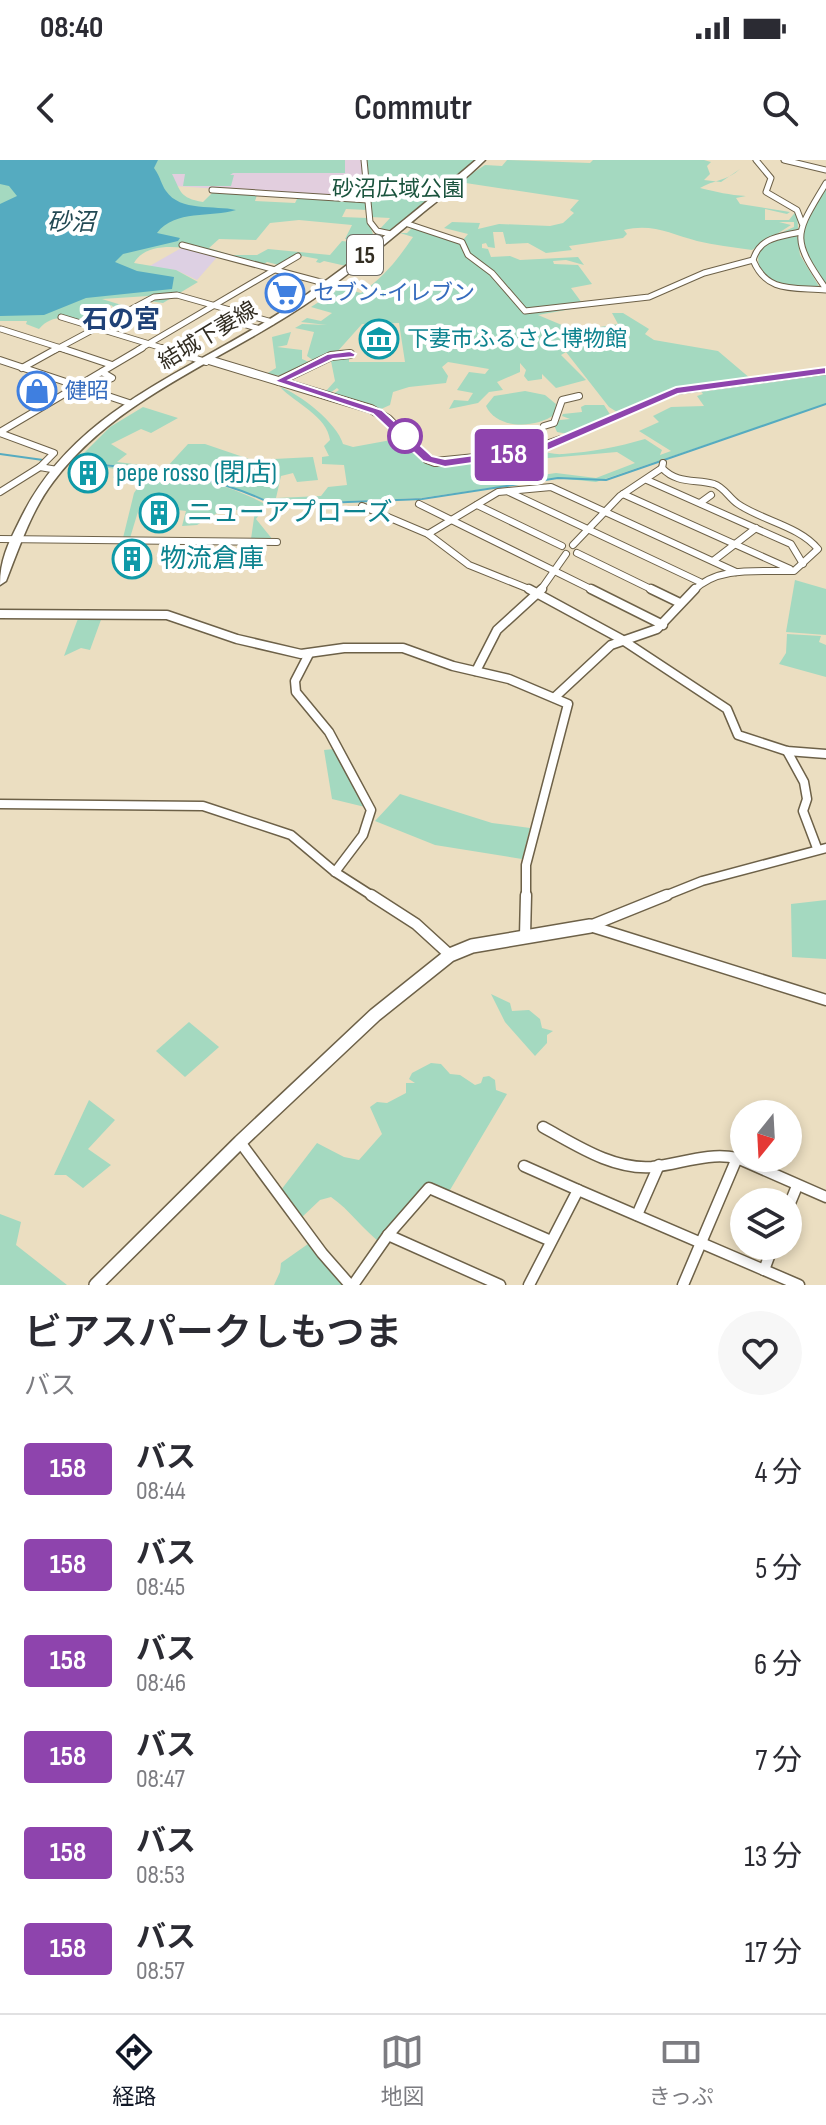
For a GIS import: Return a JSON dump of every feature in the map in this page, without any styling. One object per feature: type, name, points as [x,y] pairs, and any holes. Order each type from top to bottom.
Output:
[{"type":"main road","name":"結城下妻線","points":[[0,581],[32,506],[57,470],[88,438],[132,404],[272,322],[328,284],[481,160]]},
{"type":"street","points":[[364,160],[370,222],[377,231],[391,234]]},
{"type":"street","points":[[756,160],[771,178],[766,192],[797,210],[802,223]]},
{"type":"street","points":[[784,160],[826,170]]},
{"type":"street","points":[[826,183],[802,223],[800,232],[804,257],[826,289]]},
{"type":"street","points":[[212,190],[368,200]]},
{"type":"street","points":[[405,223],[462,242],[468,255],[492,273],[525,311],[649,297],[704,273],[753,260]]},
{"type":"street","points":[[800,232],[770,238],[755,252],[753,260],[765,282],[796,288],[826,289]]},
{"type":"street","points":[[182,245],[328,284]]},
{"type":"street","points":[[0,432],[298,256]]},
{"type":"street","points":[[22,368],[154,297],[177,295],[272,322]]},
{"type":"street","points":[[61,317],[383,415],[427,459],[435,462],[524,453],[676,391],[826,371]]},
{"type":"street","points":[[233,321],[260,329]]},
{"type":"street","points":[[1,329],[112,365]]},
{"type":"street","points":[[279,381],[331,356],[350,354]]},
{"type":"street","points":[[0,360],[75,390],[132,404]]},
{"type":"street","points":[[102,372],[112,378],[102,382]]},
{"type":"street","points":[[544,426],[554,423],[563,406],[562,400],[579,396]]},
{"type":"street","points":[[0,432],[54,453],[40,467],[0,492]]},
{"type":"street","points":[[555,697],[611,645],[621,639],[652,633],[663,625],[700,582],[714,575],[794,571],[822,549],[808,537],[773,524],[736,503],[718,485],[675,478],[662,466],[650,473],[647,480],[623,494],[588,530],[575,549]]},
{"type":"street","points":[[40,467],[57,470]]},
{"type":"street","points":[[647,480],[791,544],[803,564]]},
{"type":"street","points":[[428,534],[498,492],[551,487],[737,573]]},
{"type":"street","points":[[508,492],[700,582]]},
{"type":"street","points":[[623,494],[794,571]]},
{"type":"street","points":[[700,503],[711,495]]},
{"type":"street","points":[[419,504],[663,625]]},
{"type":"street","points":[[477,505],[564,550],[575,549],[680,603]]},
{"type":"street","points":[[362,506],[428,534],[469,565],[539,593],[621,639],[727,709],[738,735],[787,751],[826,754]]},
{"type":"street","points":[[713,561],[756,528]]},
{"type":"street","points":[[0,539],[277,542]]},
{"type":"street","points":[[476,671],[497,630],[539,593],[556,571],[564,550]]},
{"type":"street","points":[[0,614],[167,615],[237,639],[309,654],[344,648],[403,648],[509,679],[568,704],[526,865],[525,936]]},
{"type":"street","points":[[309,654],[295,681],[296,692],[329,732],[371,810],[371,820],[361,839],[335,872]]},
{"type":"street","points":[[96,1285],[240,1142],[375,1015],[450,955],[472,946],[590,926],[702,881],[821,848],[803,811],[807,799],[804,782],[787,751]]},
{"type":"street","points":[[0,804],[203,806],[291,835],[335,872],[416,924],[450,955]]},
{"type":"street","points":[[590,926],[826,1000]]},
{"type":"street","points":[[543,1127],[623,1163],[648,1167],[719,1153],[730,1156]]},
{"type":"street","points":[[240,1142],[322,1253],[352,1285],[388,1235],[429,1188],[551,1241]]},
{"type":"street","points":[[637,1215],[659,1165]]},
{"type":"street","points":[[524,1166],[799,1285]]},
{"type":"street","points":[[683,1285],[731,1172]]},
{"type":"street","points":[[767,1172],[826,1197]]},
{"type":"street","points":[[529,1285],[578,1190]]},
{"type":"street","points":[[388,1235],[500,1285]]},
{"type":"street","points":[[764,1270],[768,1260]]},
{"type":"shaded area","points":[[169,160],[363,160],[367,199],[175,186],[166,163]]},
{"type":"shaded area","points":[[183,247],[218,256],[197,280],[176,270],[148,267]]},
{"type":"green space","name":"砂沼広域公園","points":[[0,160],[345,160],[345,173],[233,173],[230,175],[234,175],[231,186],[183,186],[185,174],[172,174],[182,193],[203,202],[214,191],[257,195],[255,201],[295,203],[298,197],[363,196],[366,194],[365,160],[478,160],[390,230],[379,230],[390,218],[371,217],[367,210],[346,209],[342,217],[367,218],[373,234],[367,241],[345,239],[352,225],[299,220],[270,223],[256,240],[219,239],[209,248],[231,255],[257,255],[268,249],[330,255],[342,241],[374,245],[346,266],[324,261],[320,263],[316,262],[318,259],[297,255],[279,265],[267,262],[261,266],[193,249],[158,248],[144,253],[134,263],[176,270],[198,282],[163,303],[149,301],[164,295],[102,299],[128,307],[120,312],[111,305],[104,310],[117,314],[95,326],[58,318],[39,329],[26,324],[27,321],[0,321]]},
{"type":"green space","points":[[507,160],[590,163],[593,160],[704,160],[711,162],[707,166],[710,174],[704,180],[716,181],[700,188],[746,196],[736,198],[740,204],[790,212],[765,209],[765,220],[789,220],[797,210],[798,229],[778,234],[794,227],[794,222],[779,222],[791,225],[752,250],[644,228],[624,230],[627,234],[623,238],[569,246],[572,250],[546,253],[528,243],[506,244],[503,232],[493,232],[495,248],[482,244],[491,257],[510,256],[520,260],[578,257],[584,265],[566,260],[553,261],[554,264],[578,265],[592,284],[571,288],[582,303],[577,308],[538,315],[576,331],[618,324],[612,313],[623,313],[649,329],[645,334],[654,340],[718,351],[751,379],[673,389],[617,412],[609,407],[566,352],[561,355],[586,380],[556,388],[542,374],[542,379],[528,381],[524,376],[526,370],[520,363],[520,372],[497,382],[503,390],[489,392],[478,403],[449,409],[454,400],[468,401],[473,393],[457,390],[469,372],[485,374],[489,369],[448,362],[442,367],[448,376],[446,383],[393,392],[390,405],[379,410],[333,394],[339,390],[337,388],[330,393],[316,389],[326,391],[335,381],[331,361],[349,357],[349,362],[405,362],[399,323],[362,324],[337,352],[314,361],[307,356],[314,332],[295,328],[302,324],[327,325],[301,322],[307,318],[321,321],[332,313],[311,307],[336,291],[330,288],[333,286],[361,293],[377,280],[413,237],[400,233],[407,233],[414,226],[463,240],[468,234],[444,228],[452,222],[480,223],[478,229],[499,224],[550,226],[563,223],[574,213],[570,210],[579,200],[459,182],[485,165],[502,166]]},
{"type":"green space","points":[[826,186],[826,285],[804,246],[803,236],[809,215]]},
{"type":"green space","points":[[797,234],[800,255],[820,288],[783,286],[763,278],[759,267],[760,250],[769,241]]},
{"type":"green space","points":[[291,332],[287,345],[277,347],[302,350],[302,359],[309,362],[282,376],[266,374],[276,368],[272,337]]},
{"type":"green space","points":[[826,372],[826,404],[596,482],[558,478],[421,498],[275,504],[196,474],[76,461],[110,427],[143,407],[178,418],[151,433],[141,429],[111,444],[127,454],[117,462],[166,468],[188,444],[205,444],[252,460],[313,457],[318,480],[297,482],[293,473],[281,476],[276,498],[321,496],[328,487],[347,485],[344,465],[322,464],[322,457],[329,456],[324,446],[330,440],[328,431],[310,410],[280,387],[317,410],[343,444],[353,447],[402,438],[424,460],[529,455],[533,463],[477,467],[486,483],[556,473],[596,478],[635,463],[617,452],[537,459],[532,453],[584,452],[645,439],[662,450],[660,455],[671,451],[639,431],[659,422],[653,416],[671,407],[704,406],[697,396],[703,394],[699,389]]},
{"type":"green space","points":[[525,391],[545,395],[556,404],[554,415],[527,424],[508,423],[491,414],[486,406],[494,396]]},
{"type":"green space","points":[[604,405],[611,416],[568,434],[557,432],[554,425],[560,420],[570,419],[563,414],[582,412],[581,407]]},
{"type":"green space","points":[[73,463],[172,474],[244,494],[267,505],[256,519],[273,540],[251,539],[255,511],[224,509],[197,525],[182,526],[186,511],[178,510],[179,506],[140,505],[130,538],[123,538],[134,493],[145,477],[113,478],[116,469]]},
{"type":"green space","points":[[795,580],[826,589],[826,635],[786,632]]},
{"type":"green space","points":[[79,616],[102,617],[90,650],[81,648],[64,656]]},
{"type":"green space","points":[[787,634],[821,636],[819,642],[826,645],[826,677],[779,664],[786,653]]},
{"type":"green space","points":[[334,749],[365,807],[332,799],[324,750]]},
{"type":"green space","points":[[400,794],[492,823],[530,828],[522,859],[435,845],[375,821]]},
{"type":"green space","points":[[826,900],[826,959],[792,957],[791,904]]},
{"type":"green space","points":[[491,994],[510,1003],[512,1011],[529,1010],[540,1019],[542,1028],[553,1031],[547,1035],[547,1043],[535,1056],[505,1022]]},
{"type":"green space","points":[[189,1022],[219,1047],[185,1077],[156,1051]]},
{"type":"green space","points":[[431,1063],[441,1064],[450,1074],[460,1075],[475,1085],[481,1083],[483,1077],[489,1076],[495,1080],[496,1090],[507,1094],[447,1195],[429,1188],[382,1244],[331,1197],[320,1200],[301,1218],[281,1190],[317,1143],[344,1157],[359,1160],[382,1134],[370,1107],[377,1102],[387,1103],[406,1093],[406,1083],[415,1083],[409,1079],[412,1073]]},
{"type":"green space","points":[[89,1100],[115,1120],[88,1149],[111,1165],[83,1188],[66,1175],[54,1175]]},
{"type":"green space","points":[[0,1214],[21,1222],[16,1245],[67,1285],[0,1285]]},
{"type":"green space","points":[[308,1244],[345,1285],[274,1285],[281,1263]]},
{"type":"water","name":"砂沼","points":[[0,160],[158,160],[154,168],[172,198],[189,205],[236,210],[173,220],[157,233],[180,238],[178,241],[123,254],[115,262],[137,271],[174,277],[172,289],[86,298],[44,315],[0,316],[0,204],[17,196],[9,186],[0,184]]},
{"type":"waterway","points":[[76,462],[202,479],[226,485],[274,505],[422,499],[558,478],[606,480],[826,404]]},
{"type":"waterway","points":[[0,454],[43,460]]},
{"type":"bus line","name":"158","points":[[350,354],[331,356],[279,381],[377,412],[388,419],[427,459],[445,463],[537,450],[676,391],[826,371]]},
{"type":"place","name":"セブン-イレブン","points":[[285,293]]},
{"type":"place","name":"下妻市ふるさと博物館","points":[[379,339]]},
{"type":"place","name":"健昭","points":[[37,391]]},
{"type":"place","name":"pepe rosso (閉店)","points":[[88,473]]},
{"type":"place","name":"ニューアプローズ","points":[[159,513]]},
{"type":"place","name":"物流倉庫","points":[[132,559]]},
{"type":"district","name":"石の宮","points":[[121,320]]}]
